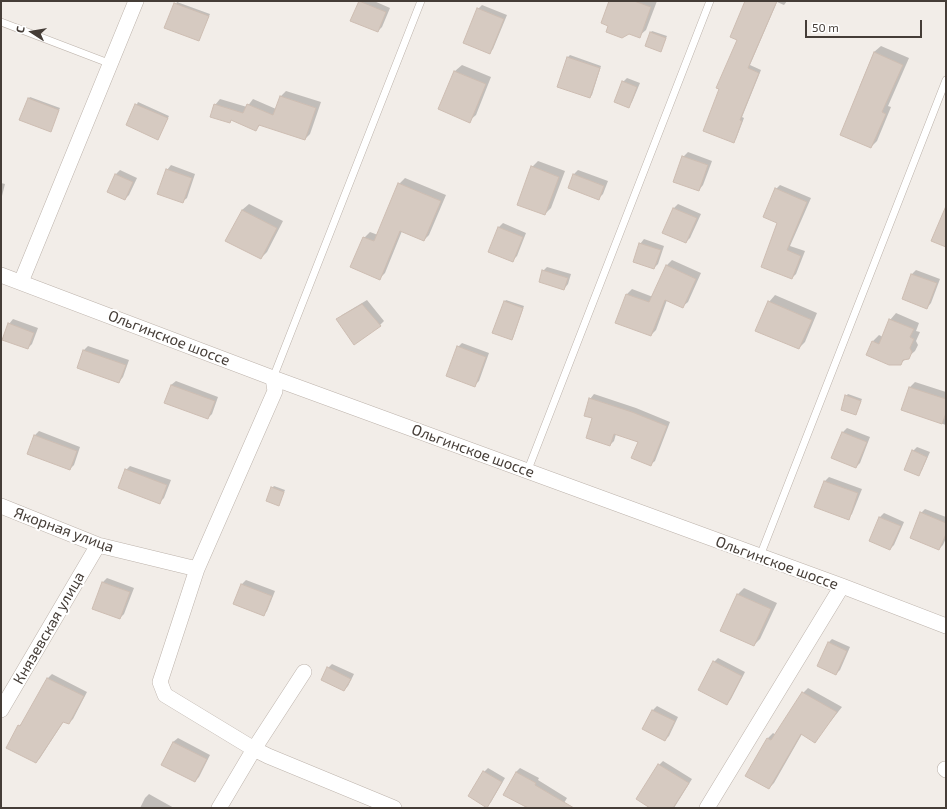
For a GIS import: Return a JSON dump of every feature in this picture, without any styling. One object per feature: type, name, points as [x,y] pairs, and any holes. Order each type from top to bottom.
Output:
[{"type":"street","points":[[20,282],[136,1]]},
{"type":"street","name":"Ольгинское шоссе","points":[[1,274],[273,378],[842,586],[946,626]]},
{"type":"street","points":[[273,378],[276,391],[197,569],[160,682],[165,695],[254,750],[394,808]]},
{"type":"street","name":"Якорная улица","points":[[1,506],[98,545],[197,569]]},
{"type":"street","name":"Князевская улица","points":[[1,710],[98,545]]},
{"type":"street","points":[[707,808],[842,586]]},
{"type":"street","points":[[219,808],[304,672]]},
{"type":"lane","points":[[273,378],[421,1]]},
{"type":"lane","points":[[527,472],[710,1]]},
{"type":"lane","points":[[1,22],[111,64]]},
{"type":"lane","points":[[760,556],[946,80]]},
{"type":"building","points":[[359,1],[386,12],[378,32],[350,21]]},
{"type":"building","points":[[609,1],[634,1],[651,7],[640,38],[629,34],[622,38],[606,32],[608,26],[601,23]]},
{"type":"building","points":[[745,1],[777,1],[748,68],[759,73],[740,120],[742,121],[734,143],[703,131],[719,89],[716,88],[737,40],[730,37]]},
{"type":"building","points":[[174,3],[209,16],[199,41],[164,28]]},
{"type":"building","points":[[477,8],[504,19],[490,54],[463,43]]},
{"type":"building","points":[[650,32],[666,38],[661,52],[645,46]]},
{"type":"building","points":[[874,52],[903,65],[882,112],[886,114],[871,148],[840,135]]},
{"type":"building","points":[[567,57],[600,68],[590,98],[557,87]]},
{"type":"building","points":[[454,71],[486,84],[470,123],[438,109]]},
{"type":"building","points":[[622,81],[637,87],[629,108],[614,102]]},
{"type":"building","points":[[280,96],[316,108],[305,140],[259,125],[256,131],[231,120],[230,123],[210,117],[214,104],[243,113],[247,104],[273,115]]},
{"type":"building","points":[[28,98],[59,110],[51,132],[19,120]]},
{"type":"building","points":[[135,104],[168,118],[158,140],[126,125]]},
{"type":"building","points":[[682,156],[708,165],[699,191],[673,182]]},
{"type":"building","points":[[531,166],[559,177],[545,215],[517,205]]},
{"type":"building","points":[[166,169],[192,178],[183,203],[157,194]]},
{"type":"building","points":[[115,174],[133,182],[125,200],[107,192]]},
{"type":"building","points":[[573,174],[604,186],[599,200],[568,188]]},
{"type":"building","points":[[398,183],[441,201],[424,241],[400,231],[380,280],[350,267],[363,237],[374,241]]},
{"type":"building","points":[[775,188],[807,202],[787,250],[801,256],[792,279],[761,267],[777,223],[763,217]]},
{"type":"building","points":[[946,206],[946,247],[931,241]]},
{"type":"building","points":[[673,208],[697,218],[686,243],[662,233]]},
{"type":"building","points":[[242,210],[277,228],[261,259],[225,241]]},
{"type":"building","points":[[498,227],[523,237],[513,262],[488,252]]},
{"type":"building","points":[[639,243],[661,250],[654,269],[633,262]]},
{"type":"building","points":[[666,265],[696,279],[683,308],[665,300],[651,336],[615,323],[626,294],[649,302]]},
{"type":"building","points":[[542,270],[568,278],[564,290],[539,282]]},
{"type":"building","points":[[911,274],[937,283],[927,309],[902,299]]},
{"type":"building","points":[[504,301],[523,308],[512,340],[492,333]]},
{"type":"building","points":[[768,301],[812,320],[799,349],[755,331]]},
{"type":"building","points":[[362,304],[381,326],[354,345],[336,319]]},
{"type":"building","points":[[889,319],[914,329],[910,337],[914,339],[910,348],[912,352],[909,359],[903,360],[901,365],[889,365],[866,355],[872,341],[879,344]]},
{"type":"building","points":[[8,323],[34,333],[28,349],[2,340]]},
{"type":"building","points":[[457,346],[486,357],[475,387],[446,376]]},
{"type":"building","points":[[83,350],[126,365],[119,383],[77,368]]},
{"type":"building","points":[[171,385],[215,401],[208,419],[164,403]]},
{"type":"building","points":[[909,387],[946,399],[946,413],[942,424],[901,410]]},
{"type":"building","points":[[845,395],[861,401],[856,415],[841,410]]},
{"type":"building","points":[[589,398],[632,412],[667,426],[651,466],[631,458],[638,442],[614,434],[610,446],[586,438],[592,418],[584,416]]},
{"type":"building","points":[[842,432],[867,442],[856,468],[831,458]]},
{"type":"building","points":[[34,435],[77,451],[70,470],[27,454]]},
{"type":"building","points":[[912,450],[927,457],[919,476],[904,470]]},
{"type":"building","points":[[125,469],[167,485],[160,504],[118,488]]},
{"type":"building","points":[[824,481],[858,493],[849,520],[814,507]]},
{"type":"building","points":[[271,487],[284,492],[279,506],[266,501]]},
{"type":"building","points":[[920,512],[946,523],[946,534],[939,550],[910,538]]},
{"type":"building","points":[[879,517],[901,526],[890,550],[869,541]]},
{"type":"building","points":[[102,582],[130,592],[120,619],[92,609]]},
{"type":"building","points":[[241,584],[272,596],[264,616],[233,604]]},
{"type":"building","points":[[737,594],[771,609],[754,646],[720,631]]},
{"type":"building","points":[[828,642],[847,651],[836,675],[817,666]]},
{"type":"building","points":[[713,661],[742,676],[727,705],[698,690]]},
{"type":"building","points":[[327,667],[351,679],[344,691],[321,680]]},
{"type":"building","points":[[47,678],[84,696],[69,724],[63,722],[36,763],[6,748],[18,725],[20,726]]},
{"type":"building","points":[[802,692],[837,712],[815,743],[801,734],[769,789],[745,776],[767,738],[771,740]]},
{"type":"building","points":[[652,710],[675,721],[665,741],[642,729]]},
{"type":"building","points":[[173,742],[207,759],[195,782],[161,765]]},
{"type":"building","points":[[658,764],[689,783],[673,808],[650,808],[636,799]]},
{"type":"building","points":[[483,771],[502,782],[487,808],[468,796]]},
{"type":"building","points":[[516,772],[536,783],[535,785],[574,808],[528,808],[503,795]]}]
